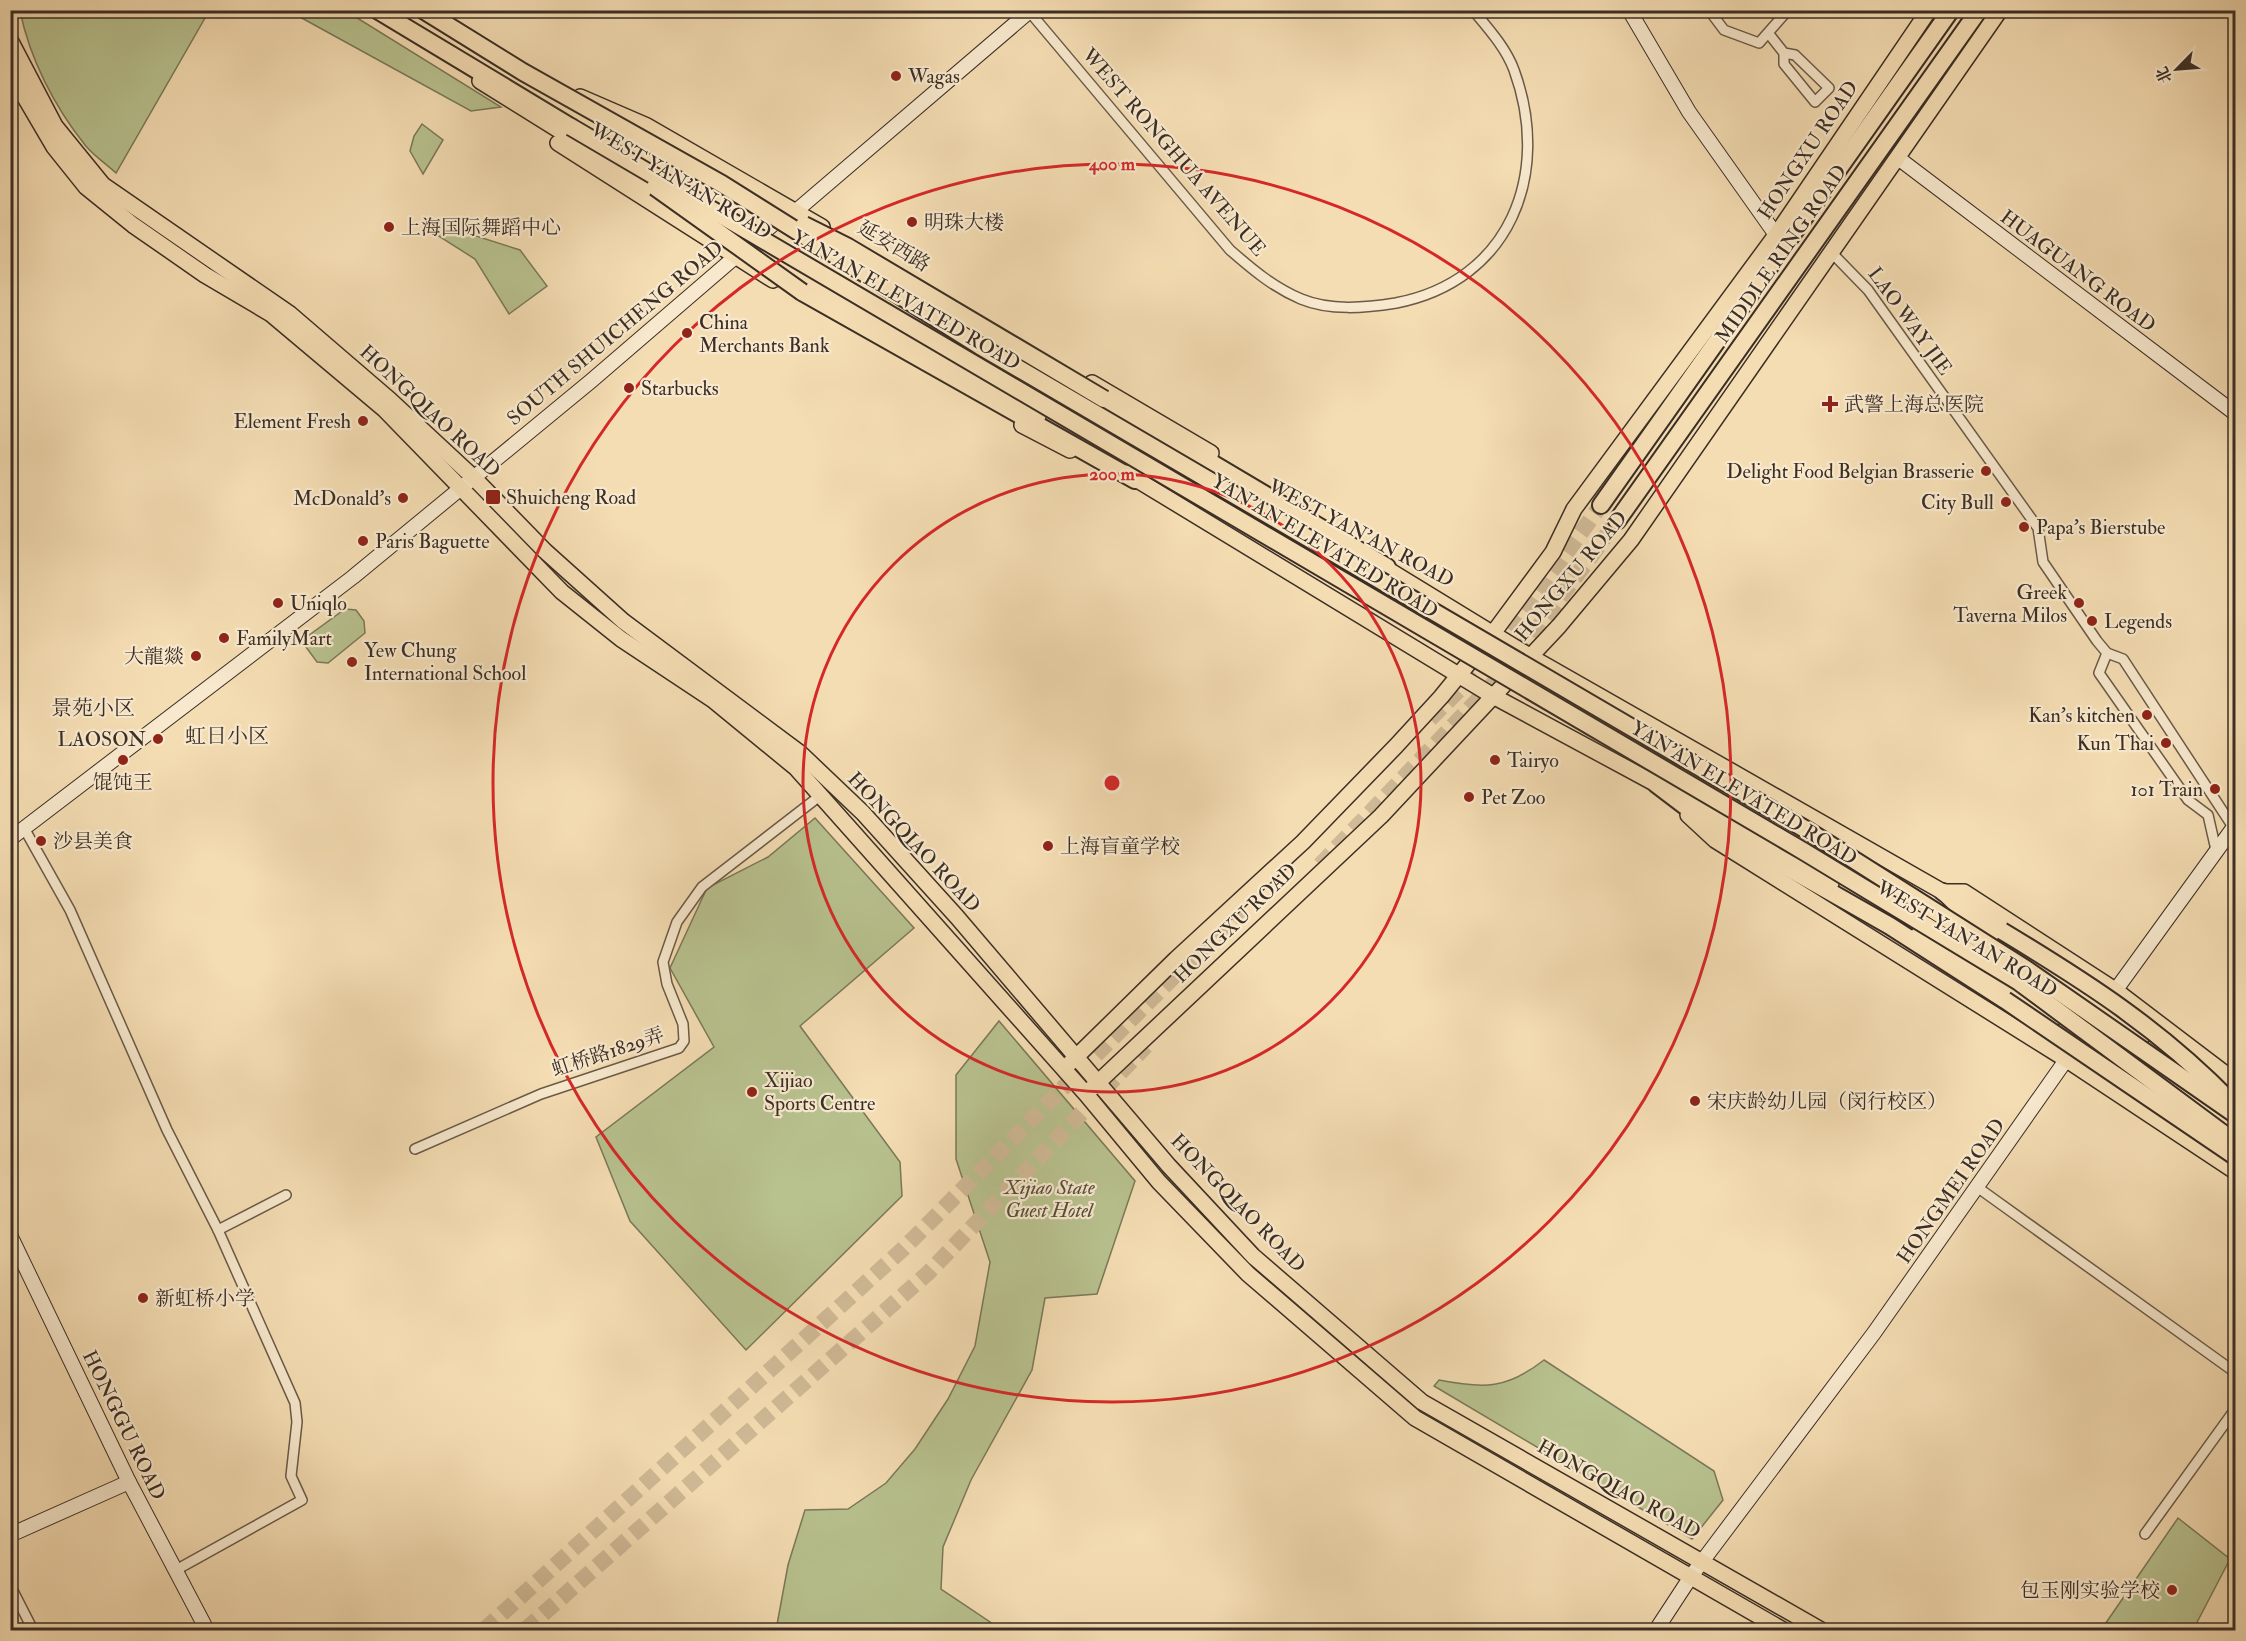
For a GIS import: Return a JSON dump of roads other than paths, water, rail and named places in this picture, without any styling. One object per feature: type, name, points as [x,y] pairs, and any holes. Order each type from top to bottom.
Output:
[{"type":"highway","name":"YAN'AN ELEVATED ROAD","points":[[377,10],[571,127],[1803,851],[2019,982],[2235,1144]]},
{"type":"highway","name":"YAN'AN ELEVATED ROAD","points":[[423,10],[524,72],[722,184],[980,346],[1810,832],[2026,969],[2235,1114]]},
{"type":"highway","name":"MIDDLE RING ROAD","points":[[1601,505],[1951,10]]},
{"type":"highway","name":"MIDDLE RING ROAD","points":[[1617,521],[1979,10]]},
{"type":"highway","points":[[571,127],[802,292],[1135,480]]},
{"type":"highway","points":[[722,184],[848,247],[1387,567]]},
{"type":"highway","points":[[1656,784],[1702,819],[1899,932],[2005,1000],[2235,1157]]},
{"type":"highway","points":[[1943,891],[2002,931],[2084,980],[2139,1019],[2235,1105]]},
{"type":"main road","name":"WEST YAN'AN ROAD","points":[[368,10],[748,246],[1059,428],[1135,480],[1493,696],[1656,784],[1688,798],[2085,1034],[2235,1144]]},
{"type":"main road","name":"WEST YAN'AN ROAD","points":[[429,10],[538,79],[777,221],[1322,540],[1387,567],[1531,657],[1943,891],[1992,940],[2103,1007],[2235,1105]]},
{"type":"main road","name":"WEST YAN'AN ROAD","points":[[437,10],[450,23]]},
{"type":"main road","name":"HONGXU ROAD","points":[[1064,1070],[1183,952],[1303,842],[1396,746],[1459,675],[1553,552],[1574,508],[1776,235],[1929,10]]},
{"type":"main road","name":"HONGXU ROAD","points":[[1086,1094],[1381,816],[1531,657],[1631,540],[2000,10]]},
{"type":"main road","name":"HONGQIAO ROAD","points":[[10,40],[55,126],[103,185],[290,314],[390,400],[472,477],[545,551],[623,621],[800,753],[863,813],[957,916],[1169,1166],[1254,1256],[1422,1402],[1821,1630]]},
{"type":"main road","name":"HONGQIAO ROAD","points":[[10,72],[54,147],[86,187],[133,225],[205,275],[271,314],[384,409],[562,592],[621,639],[713,700],[796,768],[1086,1094],[1159,1182],[1248,1274],[1415,1418],[1692,1575],[1783,1630]]},
{"type":"main road","name":"延安西路","points":[[538,79],[647,126],[969,316],[1132,406],[1332,526],[1387,567]]},
{"type":"main road","points":[[498,92],[542,132],[735,257],[1050,442],[1135,480]]},
{"type":"main road","points":[[1656,784],[1715,840],[2067,1060],[2235,1172]]},
{"type":"main road","points":[[1943,891],[1964,892],[2115,990],[2235,1082]]},
{"type":"main road","points":[[2095,977],[2103,1007]]},
{"type":"street","name":"WEST RONGHUA AVENUE","points":[[1030,11],[1230,250],[1264,280],[1303,300],[1340,308],[1375,306],[1409,300],[1443,288],[1476,263],[1504,234],[1520,201],[1528,154],[1526,111],[1513,68],[1491,31],[1473,10]]},
{"type":"street","points":[[1629,10],[1689,112],[1776,235]]},
{"type":"street","points":[[1709,10],[1724,30],[1759,42],[1769,34],[1788,10]]},
{"type":"street","name":"SOUTH SHUICHENG ROAD","points":[[472,477],[591,381],[777,221],[796,212],[1030,11]]},
{"type":"street","points":[[1769,34],[1784,52],[1795,55],[1829,88],[1815,102],[1784,64],[1784,52]]},
{"type":"street","name":"HUAGUANG ROAD","points":[[1898,158],[2235,414]]},
{"type":"street","name":"LAO WAY JIE","points":[[1832,253],[1868,290],[2037,528],[2043,562],[2107,653],[2123,659],[2234,825]]},
{"type":"street","points":[[10,839],[353,577],[472,477]]},
{"type":"street","points":[[2107,653],[2099,673],[2188,800],[2208,815],[2216,850]]},
{"type":"street","name":"虹桥路1829弄","points":[[415,1149],[540,1094],[679,1048],[684,1041],[683,1024],[667,984],[663,962],[677,922],[702,887],[821,795]]},
{"type":"street","name":"HONGMEI ROAD","points":[[1656,1630],[1692,1575],[1874,1333],[2234,825]]},
{"type":"street","points":[[24,828],[70,910],[167,1130],[218,1230],[295,1403],[297,1422],[291,1476],[302,1500],[176,1570]]},
{"type":"street","points":[[1977,1187],[2235,1373]]},
{"type":"street","points":[[218,1230],[286,1195]]},
{"type":"street","name":"HONGGU ROAD","points":[[10,1235],[129,1482],[207,1630]]},
{"type":"street","points":[[2145,1534],[2235,1408]]},
{"type":"street","points":[[10,1535],[129,1482]]},
{"type":"street","points":[[10,1585],[33,1630]]},
{"type":"tunnel","points":[[1430,719],[1487,662],[1601,505]]},
{"type":"tunnel","points":[[1320,865],[1508,668],[1617,521]]},
{"type":"tunnel","points":[[484,1630],[903,1249],[1251,899]]},
{"type":"tunnel","points":[[525,1630],[928,1273],[1146,1046]]},
{"type":"place","name":"Wagas","points":[[896,76]]},
{"type":"place","name":"明珠大楼","points":[[912,222]]},
{"type":"place","name":"上海国际舞蹈中心","points":[[389,227]]},
{"type":"place","name":"China Merchants Bank","points":[[687,333]]},
{"type":"place","name":"Starbucks","points":[[629,388]]},
{"type":"place","name":"武警上海总医院","points":[[1830,404]]},
{"type":"place","name":"Element Fresh","points":[[363,421]]},
{"type":"place","name":"Delight Food Belgian Brasserie","points":[[1986,471]]},
{"type":"place","name":"Shuicheng Road","points":[[493,497]]},
{"type":"place","name":"McDonald's","points":[[403,498]]},
{"type":"place","name":"City Bull","points":[[2006,502]]},
{"type":"place","name":"Papa's Bierstube","points":[[2024,527]]},
{"type":"place","name":"Paris Baguette","points":[[363,541]]},
{"type":"place","name":"Uniqlo","points":[[278,603]]},
{"type":"place","name":"Greek Taverna Milos","points":[[2079,603]]},
{"type":"place","name":"Legends","points":[[2092,621]]},
{"type":"place","name":"FamilyMart","points":[[224,638]]},
{"type":"place","name":"大龍燚","points":[[196,656]]},
{"type":"place","name":"Yew Chung International School","points":[[352,662]]},
{"type":"place","name":"Kan's kitchen","points":[[2147,715]]},
{"type":"place","name":"LAOSON","points":[[158,739]]},
{"type":"place","name":"Kun Thai","points":[[2166,743]]},
{"type":"place","name":"馄饨王","points":[[123,760]]},
{"type":"place","name":"Tairyo","points":[[1495,760]]},
{"type":"place","name":"101 Train","points":[[2215,789]]},
{"type":"place","name":"Pet Zoo","points":[[1469,797]]},
{"type":"place","name":"沙县美食","points":[[41,841]]},
{"type":"place","name":"上海盲童学校","points":[[1048,846]]},
{"type":"place","name":"Xijiao Sports Centre","points":[[752,1092]]},
{"type":"place","name":"宋庆龄幼儿园（闵行校区）","points":[[1695,1101]]},
{"type":"place","name":"新虹桥小学","points":[[143,1298]]},
{"type":"place","name":"包玉刚实验学校","points":[[2172,1590]]},
{"type":"district","name":"景苑小区","points":[[93,708]]},
{"type":"district","name":"虹日小区","points":[[227,736]]},
{"type":"park label","name":"Xijiao State Guest Hotel","points":[[1049,1198]]}]
